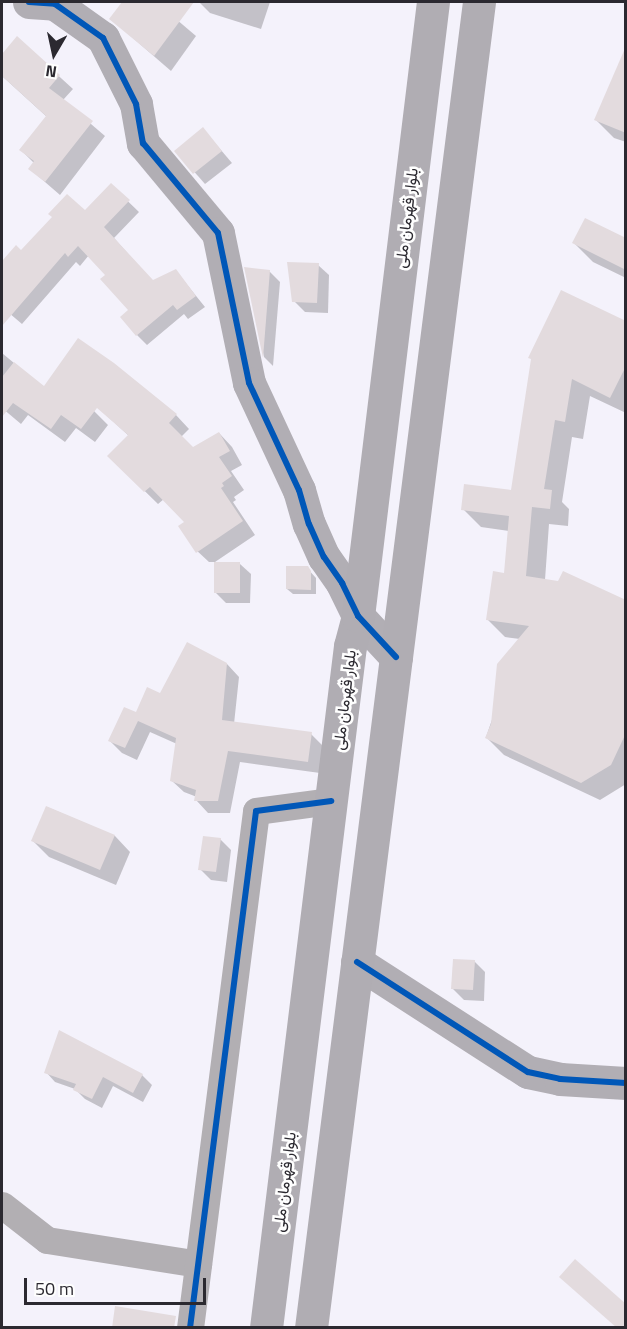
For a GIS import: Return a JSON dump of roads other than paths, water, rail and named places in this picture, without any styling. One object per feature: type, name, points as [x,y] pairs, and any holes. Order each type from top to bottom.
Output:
[{"type":"highway","name":"بلوار قهرمان ملی","points":[[266,1328],[350,646],[358,616],[433,2]]},
{"type":"highway","points":[[311,1328],[479,2]]},
{"type":"street","points":[[29,2],[55,4],[103,38],[136,104],[143,142],[218,233],[249,383],[299,490],[309,524],[324,557],[342,583],[358,616],[396,657]]},
{"type":"street","points":[[190,1328],[256,811],[331,801]]},
{"type":"street","points":[[357,962],[528,1072],[560,1078],[626,1083]]},
{"type":"street","points":[[2,1205],[47,1240],[198,1264]]}]
